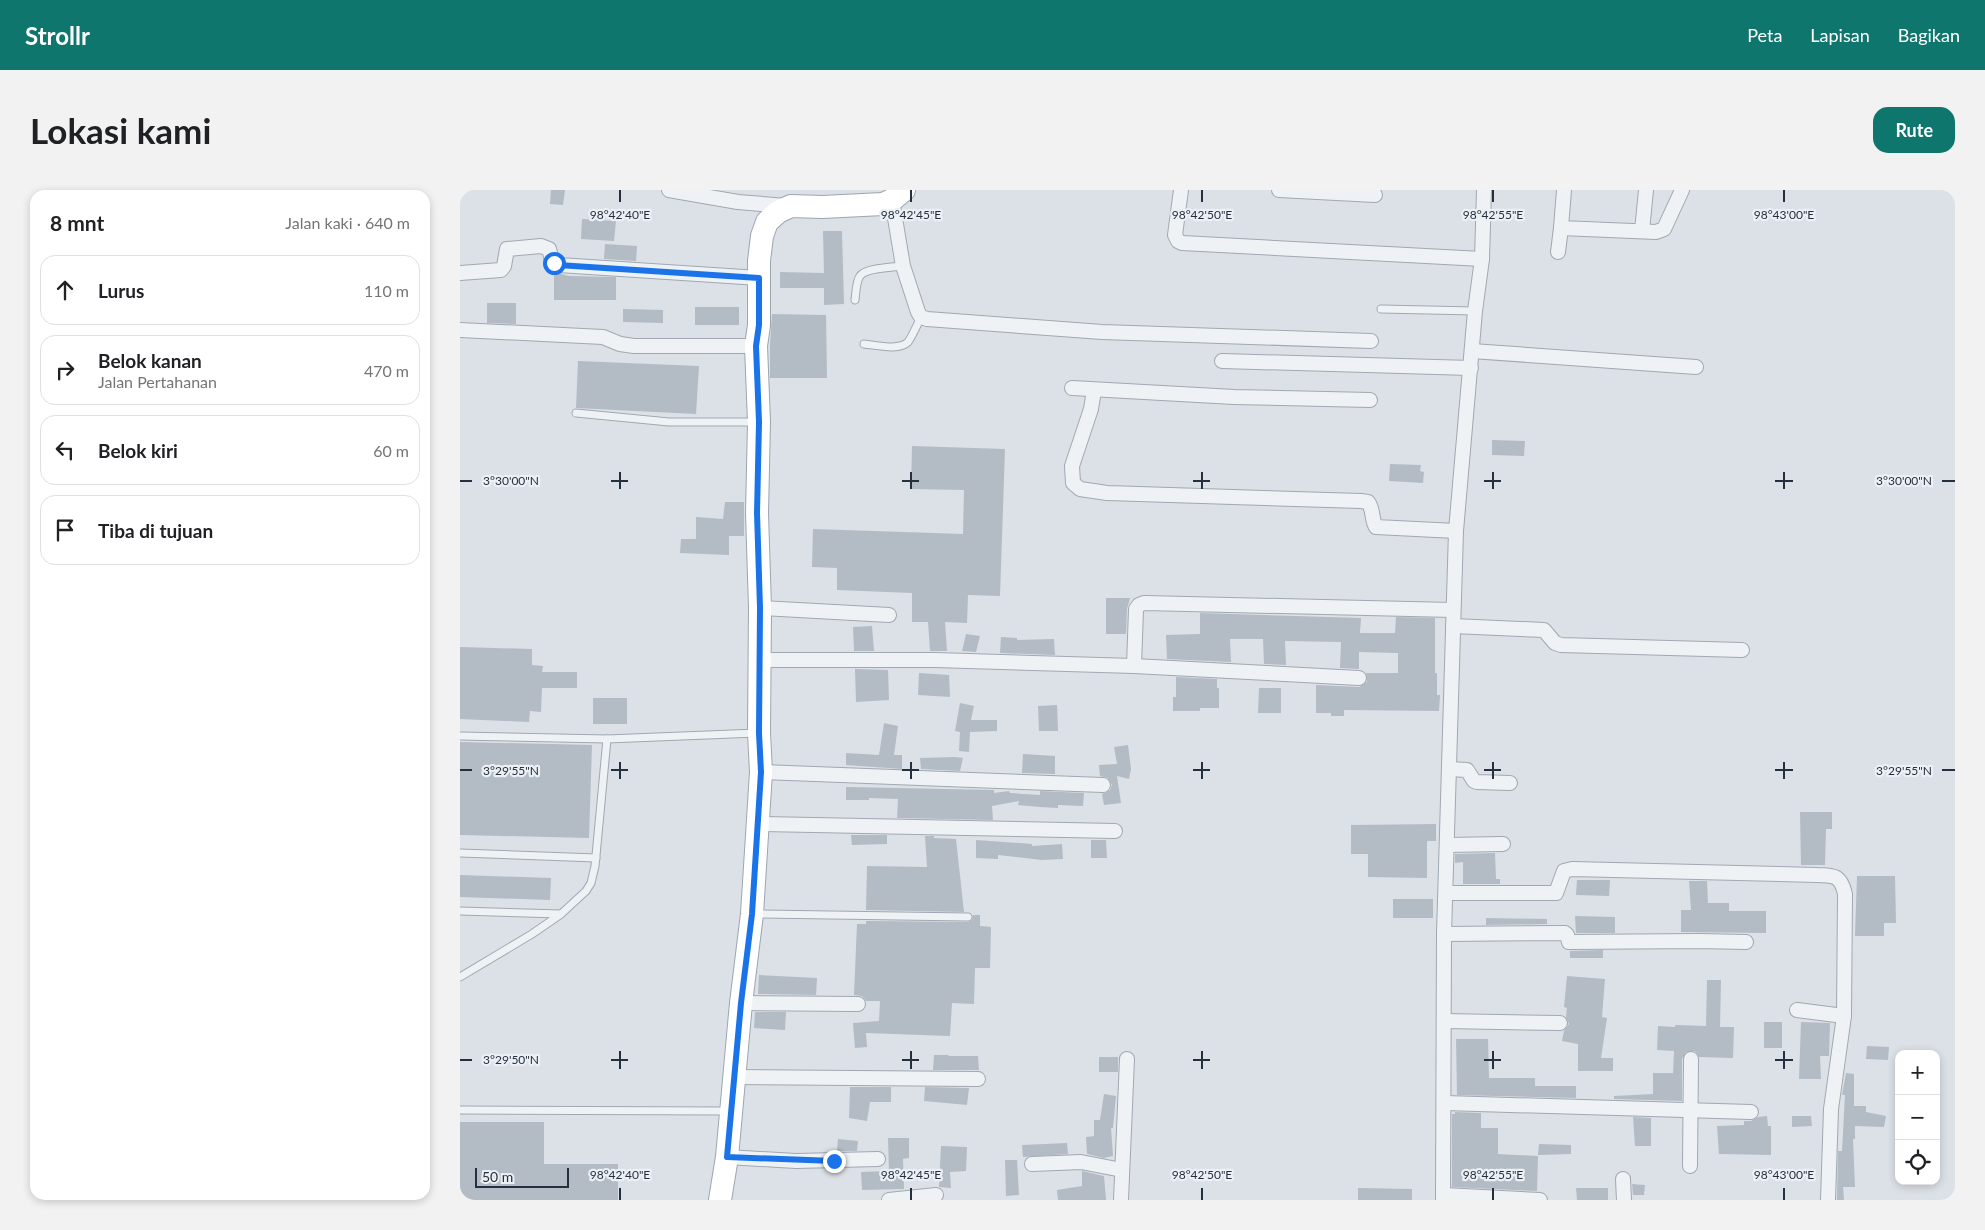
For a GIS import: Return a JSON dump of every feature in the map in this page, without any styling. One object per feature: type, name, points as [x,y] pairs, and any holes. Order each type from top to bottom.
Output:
[{"type":"main road","points":[[720,1200],[727,1157],[741,1003],[752,914],[756,824],[761,772],[759,733],[760,608],[757,513],[759,422],[756,346],[759,325],[759,278],[762,236],[767,222],[778,212],[791,206],[822,207],[883,204],[898,195]]},
{"type":"street","points":[[669,190],[738,202],[791,206]]},
{"type":"street","points":[[1181,190],[1175,235],[1178,241],[1182,243],[1482,259]]},
{"type":"street","points":[[1279,190],[1375,195]]},
{"type":"street","points":[[1484,190],[1482,259],[1475,311],[1456,531],[1444,934],[1444,1197],[1540,1200]]},
{"type":"street","points":[[1558,252],[1564,190]]},
{"type":"street","points":[[1642,232],[1646,190]]},
{"type":"street","points":[[1561,228],[1656,232],[1664,229],[1682,190]]},
{"type":"street","points":[[898,195],[903,266],[921,317],[1102,332],[1371,341]]},
{"type":"street","points":[[460,273],[501,270],[504,266],[507,248],[541,246],[549,249],[552,260],[558,265],[759,278]]},
{"type":"street","points":[[460,330],[603,337],[626,346],[756,346]]},
{"type":"street","points":[[1472,351],[1696,367]]},
{"type":"street","points":[[1222,361],[1471,368]]},
{"type":"street","points":[[1072,388],[1234,397],[1370,400]]},
{"type":"street","points":[[1094,390],[1091,408],[1072,466],[1073,483],[1080,489],[1106,493],[1361,501],[1368,502],[1372,507],[1376,527],[1456,531]]},
{"type":"street","points":[[1134,666],[1136,608],[1144,603],[1453,610]]},
{"type":"street","points":[[760,608],[889,615]]},
{"type":"street","points":[[1453,626],[1544,630],[1555,643],[1561,645],[1742,650]]},
{"type":"street","points":[[759,660],[935,660],[1134,666],[1359,678]]},
{"type":"street","points":[[1449,769],[1467,770],[1474,781],[1477,782],[1510,783]]},
{"type":"street","points":[[761,772],[1103,785]]},
{"type":"street","points":[[756,824],[1115,831]]},
{"type":"street","points":[[1447,845],[1503,844]]},
{"type":"street","points":[[1446,893],[1556,893],[1564,871],[1572,869],[1823,875],[1837,877],[1842,883],[1845,894],[1844,1016],[1831,1109],[1828,1200]]},
{"type":"street","points":[[1444,934],[1565,933],[1569,942],[1700,940],[1746,942]]},
{"type":"street","points":[[741,1003],[858,1004]]},
{"type":"street","points":[[1797,1010],[1844,1016]]},
{"type":"street","points":[[1444,1021],[1560,1022]]},
{"type":"street","points":[[1121,1200],[1127,1059]]},
{"type":"street","points":[[1690,1166],[1692,1059]]},
{"type":"street","points":[[734,1077],[978,1079]]},
{"type":"street","points":[[1445,1103],[1751,1112]]},
{"type":"street","points":[[727,1157],[796,1161],[878,1159]]},
{"type":"street","points":[[1032,1164],[1081,1162],[1122,1170]]},
{"type":"street","points":[[1623,1179],[1624,1200]]},
{"type":"street","points":[[889,1200],[936,1195]]},
{"type":"lane","points":[[855,300],[858,280],[862,274],[871,270],[903,266]]},
{"type":"lane","points":[[1381,309],[1475,311]]},
{"type":"lane","points":[[864,344],[884,346],[903,344],[908,340],[921,317]]},
{"type":"lane","points":[[576,413],[669,422],[759,422]]},
{"type":"lane","points":[[460,736],[607,739],[759,733]]},
{"type":"lane","points":[[460,976],[532,934],[561,914],[586,891],[593,876],[596,858],[607,739]]},
{"type":"lane","points":[[460,853],[596,858]]},
{"type":"lane","points":[[460,911],[561,914]]},
{"type":"lane","points":[[752,914],[968,917]]},
{"type":"lane","points":[[460,1110],[730,1111]]},
{"type":"building","points":[[551,190],[565,190],[563,205],[550,204]]},
{"type":"building","points":[[582,219],[616,221],[614,241],[581,239]]},
{"type":"building","points":[[823,231],[842,231],[844,304],[824,305],[824,288],[780,288],[780,272],[824,273]]},
{"type":"building","points":[[605,244],[637,246],[636,261],[604,259]]},
{"type":"building","points":[[554,272],[569,276],[616,277],[616,300],[554,300]]},
{"type":"building","points":[[487,303],[516,303],[516,324],[487,323]]},
{"type":"building","points":[[695,307],[739,307],[739,325],[695,325]]},
{"type":"building","points":[[623,309],[663,310],[663,323],[623,322]]},
{"type":"building","points":[[772,314],[826,315],[827,378],[770,378]]},
{"type":"building","points":[[578,361],[699,366],[696,414],[576,408]]},
{"type":"building","points":[[1492,440],[1525,441],[1524,456],[1492,455]]},
{"type":"building","points":[[912,446],[1005,449],[1000,596],[968,595],[967,623],[945,622],[947,651],[930,651],[928,622],[912,622],[912,593],[837,590],[837,568],[812,567],[813,529],[963,534],[964,490],[911,489]]},
{"type":"building","points":[[1390,464],[1421,465],[1420,471],[1424,472],[1423,483],[1389,481]]},
{"type":"building","points":[[725,502],[744,502],[744,536],[729,536],[729,555],[680,553],[681,539],[696,539],[696,517],[723,519]]},
{"type":"building","points":[[1106,598],[1130,598],[1127,609],[1126,634],[1106,634]]},
{"type":"building","points":[[1200,613],[1361,618],[1360,633],[1395,633],[1396,617],[1435,618],[1435,673],[1437,673],[1437,695],[1440,695],[1439,711],[1344,710],[1344,716],[1331,716],[1331,713],[1316,713],[1316,685],[1359,687],[1367,682],[1366,673],[1398,673],[1398,653],[1359,652],[1359,669],[1340,668],[1341,642],[1285,641],[1286,665],[1264,664],[1263,639],[1230,639],[1231,662],[1167,659],[1166,635],[1200,634]]},
{"type":"building","points":[[872,626],[874,651],[854,651],[853,627]]},
{"type":"building","points":[[966,634],[980,636],[976,652],[962,651]]},
{"type":"building","points":[[1001,637],[1017,638],[1017,640],[1054,639],[1055,655],[1000,653]]},
{"type":"building","points":[[460,647],[532,649],[532,665],[543,666],[542,672],[577,672],[577,688],[542,688],[541,712],[530,711],[529,722],[460,719]]},
{"type":"building","points":[[855,669],[888,670],[889,700],[856,702]]},
{"type":"building","points":[[919,673],[949,675],[950,697],[918,695]]},
{"type":"building","points":[[1176,677],[1217,679],[1219,708],[1200,708],[1200,711],[1173,711],[1173,697],[1176,697]]},
{"type":"building","points":[[1259,688],[1281,688],[1281,713],[1258,713]]},
{"type":"building","points":[[593,698],[627,698],[627,724],[593,724]]},
{"type":"building","points":[[960,703],[974,706],[971,720],[997,720],[997,731],[970,732],[969,752],[959,751],[960,732],[955,731]]},
{"type":"building","points":[[1057,705],[1058,731],[1039,731],[1038,706]]},
{"type":"building","points":[[884,723],[898,726],[894,755],[902,755],[902,769],[846,765],[846,753],[879,755]]},
{"type":"building","points":[[460,742],[592,745],[589,838],[460,835]]},
{"type":"building","points":[[1128,745],[1131,769],[1129,779],[1117,776],[1121,803],[1104,805],[1102,794],[1110,790],[1112,785],[1108,778],[1100,776],[1099,765],[1117,764],[1114,747]]},
{"type":"building","points":[[1023,754],[1055,756],[1055,774],[1022,773]]},
{"type":"building","points":[[920,758],[963,758],[960,771],[921,769]]},
{"type":"building","points":[[846,787],[994,790],[994,793],[1009,791],[1010,793],[1040,795],[1040,791],[1084,793],[1083,806],[1058,805],[1058,808],[1040,807],[1018,805],[1019,801],[992,806],[993,820],[897,818],[898,799],[869,798],[869,800],[846,800]]},
{"type":"building","points":[[1800,812],[1832,812],[1832,829],[1826,829],[1825,865],[1801,865]]},
{"type":"building","points":[[1436,824],[1436,841],[1427,841],[1427,878],[1368,877],[1368,854],[1351,854],[1351,825]]},
{"type":"building","points":[[851,835],[887,835],[887,844],[852,845]]},
{"type":"building","points":[[925,836],[956,839],[964,912],[866,910],[867,866],[927,867]]},
{"type":"building","points":[[976,840],[1032,844],[1032,846],[1062,844],[1063,859],[1042,860],[998,855],[998,859],[976,858]]},
{"type":"building","points":[[1091,840],[1106,840],[1107,858],[1091,858]]},
{"type":"building","points":[[1495,853],[1496,879],[1500,879],[1500,884],[1463,884],[1463,862],[1455,863],[1455,854]]},
{"type":"building","points":[[460,875],[551,878],[550,900],[460,897]]},
{"type":"building","points":[[1857,876],[1895,876],[1896,923],[1884,923],[1884,936],[1855,936]]},
{"type":"building","points":[[1577,880],[1610,880],[1609,896],[1576,895]]},
{"type":"building","points":[[1689,881],[1707,881],[1708,903],[1729,903],[1729,911],[1766,911],[1766,933],[1681,932],[1681,910],[1691,910]]},
{"type":"building","points":[[1393,899],[1433,899],[1433,918],[1393,918]]},
{"type":"building","points":[[973,915],[980,915],[980,926],[991,927],[990,968],[975,968],[974,1004],[952,1003],[950,1036],[866,1033],[867,1047],[855,1048],[853,1023],[879,1021],[880,1001],[866,1001],[862,996],[854,995],[857,924],[866,924],[866,921],[968,922],[972,920]]},
{"type":"building","points":[[1575,916],[1615,917],[1615,933],[1576,933]]},
{"type":"building","points":[[1486,918],[1547,919],[1547,924],[1486,925]]},
{"type":"building","points":[[1603,950],[1603,958],[1570,958],[1570,951]]},
{"type":"building","points":[[759,975],[817,978],[816,995],[758,994]]},
{"type":"building","points":[[1567,976],[1605,979],[1602,1017],[1607,1018],[1601,1058],[1613,1058],[1613,1071],[1578,1071],[1578,1044],[1562,1041],[1564,1031],[1569,1024],[1566,1017],[1567,1008],[1564,1007]]},
{"type":"building","points":[[1707,980],[1721,980],[1720,1027],[1734,1027],[1733,1058],[1699,1057],[1695,1051],[1686,1052],[1682,1059],[1682,1101],[1614,1099],[1614,1096],[1653,1094],[1653,1073],[1673,1073],[1674,1051],[1657,1050],[1658,1026],[1706,1026]]},
{"type":"building","points":[[755,1012],[786,1012],[785,1030],[754,1028]]},
{"type":"building","points":[[1764,1022],[1782,1022],[1782,1048],[1764,1048]]},
{"type":"building","points":[[1801,1022],[1830,1023],[1829,1056],[1820,1056],[1821,1079],[1799,1079]]},
{"type":"building","points":[[1456,1039],[1488,1039],[1489,1078],[1535,1078],[1535,1086],[1576,1086],[1576,1098],[1457,1095]]},
{"type":"building","points":[[1867,1046],[1889,1047],[1888,1060],[1866,1059]]},
{"type":"building","points":[[934,1055],[978,1056],[979,1070],[933,1070]]},
{"type":"building","points":[[1099,1057],[1118,1057],[1118,1072],[1099,1072]]},
{"type":"building","points":[[1846,1073],[1854,1074],[1854,1106],[1866,1106],[1866,1112],[1886,1116],[1884,1127],[1855,1126],[1855,1139],[1853,1139],[1855,1187],[1843,1187],[1844,1200],[1837,1200],[1838,1151],[1842,1151],[1845,1095],[1842,1095]]},
{"type":"building","points":[[850,1087],[891,1087],[891,1102],[870,1102],[867,1121],[849,1118]]},
{"type":"building","points":[[925,1087],[969,1088],[967,1105],[924,1101]]},
{"type":"building","points":[[1104,1094],[1116,1096],[1113,1128],[1111,1128],[1113,1156],[1104,1158],[1087,1154],[1086,1137],[1094,1136],[1094,1120],[1100,1120]]},
{"type":"building","points":[[1455,1112],[1481,1113],[1481,1128],[1498,1128],[1498,1154],[1538,1156],[1537,1191],[1452,1187],[1452,1114],[1455,1114]]},
{"type":"building","points":[[1767,1116],[1768,1126],[1771,1126],[1771,1155],[1719,1154],[1717,1126],[1744,1125],[1744,1121]]},
{"type":"building","points":[[1792,1116],[1811,1116],[1812,1126],[1792,1127]]},
{"type":"building","points":[[1633,1117],[1651,1118],[1651,1146],[1635,1146]]},
{"type":"building","points":[[460,1122],[544,1122],[544,1164],[618,1164],[618,1200],[460,1200]]},
{"type":"building","points":[[888,1138],[909,1138],[909,1158],[903,1159],[904,1189],[862,1190],[861,1172],[889,1171]]},
{"type":"building","points":[[838,1139],[858,1141],[857,1151],[837,1151]]},
{"type":"building","points":[[1067,1143],[1068,1154],[1023,1157],[1022,1145]]},
{"type":"building","points":[[1539,1144],[1571,1145],[1571,1154],[1538,1155]]},
{"type":"building","points":[[941,1146],[967,1147],[966,1171],[950,1172],[951,1188],[939,1187]]},
{"type":"building","points":[[1005,1160],[1017,1160],[1019,1195],[1006,1196]]},
{"type":"building","points":[[1082,1171],[1104,1176],[1106,1200],[1058,1200],[1057,1190],[1082,1186]]},
{"type":"building","points":[[1632,1184],[1645,1185],[1644,1195],[1633,1195]]},
{"type":"building","points":[[1358,1188],[1412,1189],[1412,1200],[1358,1200]]},
{"type":"building","points":[[1576,1188],[1608,1188],[1608,1200],[1577,1200]]},
{"type":"route","points":[[554,263],[558,265],[759,278],[759,325],[756,346],[759,422],[757,513],[760,608],[759,733],[761,772],[756,824],[752,914],[741,1003],[727,1157],[834,1161]]}]
